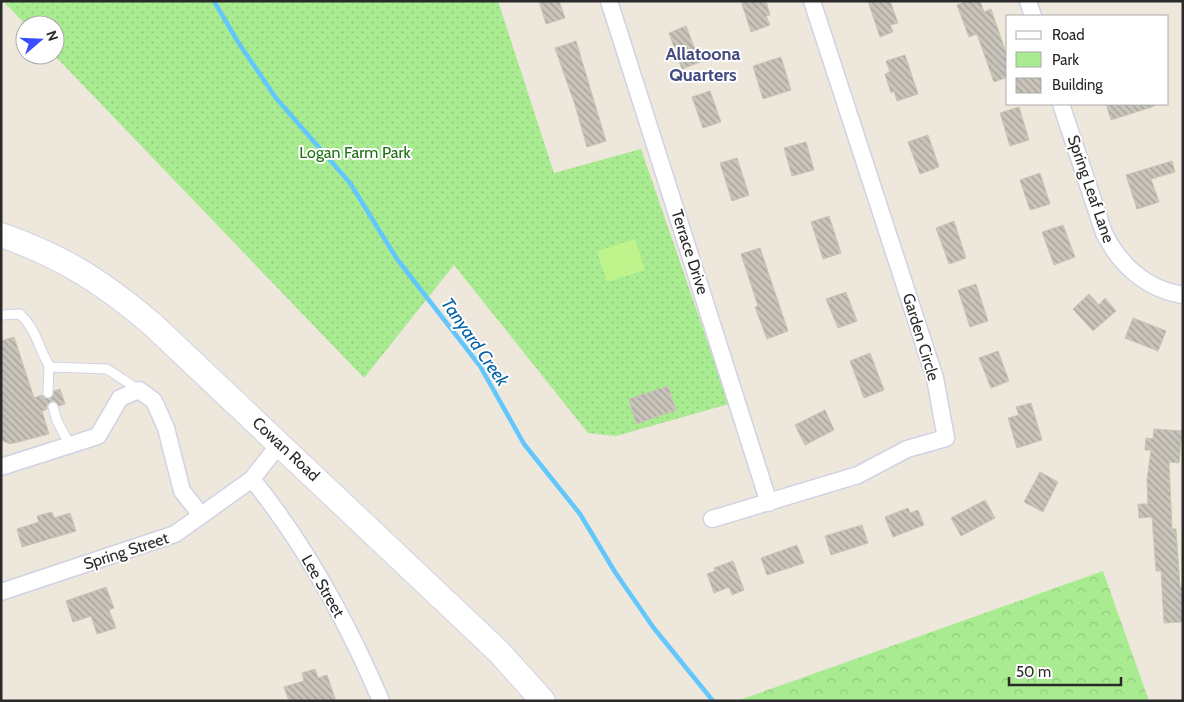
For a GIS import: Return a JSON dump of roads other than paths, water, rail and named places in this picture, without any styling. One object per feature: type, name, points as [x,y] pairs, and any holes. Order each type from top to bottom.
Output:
[{"type":"main road","name":"Cowan Road","points":[[1,235],[30,245],[73,266],[114,292],[152,324],[499,652],[543,701]]},
{"type":"street","name":"Terrace Drive","points":[[609,1],[770,502]]},
{"type":"street","name":"Garden Circle","points":[[712,519],[858,475],[907,449],[946,438],[935,378],[812,1]]},
{"type":"street","points":[[1028,1],[1033,15]]},
{"type":"street","name":"Spring Leaf Lane","points":[[1062,105],[1104,234],[1114,253],[1129,270],[1147,283],[1183,295]]},
{"type":"street","points":[[1,467],[98,436],[120,398],[139,390],[154,401],[166,428],[182,491],[201,515]]},
{"type":"street","name":"Spring Street","points":[[1,592],[175,534],[252,479],[280,443]]},
{"type":"street","name":"Lee Street","points":[[252,479],[275,508],[324,582],[381,701]]},
{"type":"lane","points":[[1,315],[20,314],[31,325],[42,354],[49,366],[48,393]]},
{"type":"lane","points":[[49,366],[107,369],[139,390]]},
{"type":"lane","points":[[53,407],[57,421],[70,445]]},
{"type":"waterway","name":"Tanyard Creek","points":[[214,1],[238,42],[276,98],[350,183],[397,259],[480,366],[524,444],[580,514],[615,572],[653,627],[713,701]]},
{"type":"district","name":"Allatoona Quarters","points":[[703,64]]},
{"type":"park label","name":"Logan Farm Park","points":[[355,152]]}]
